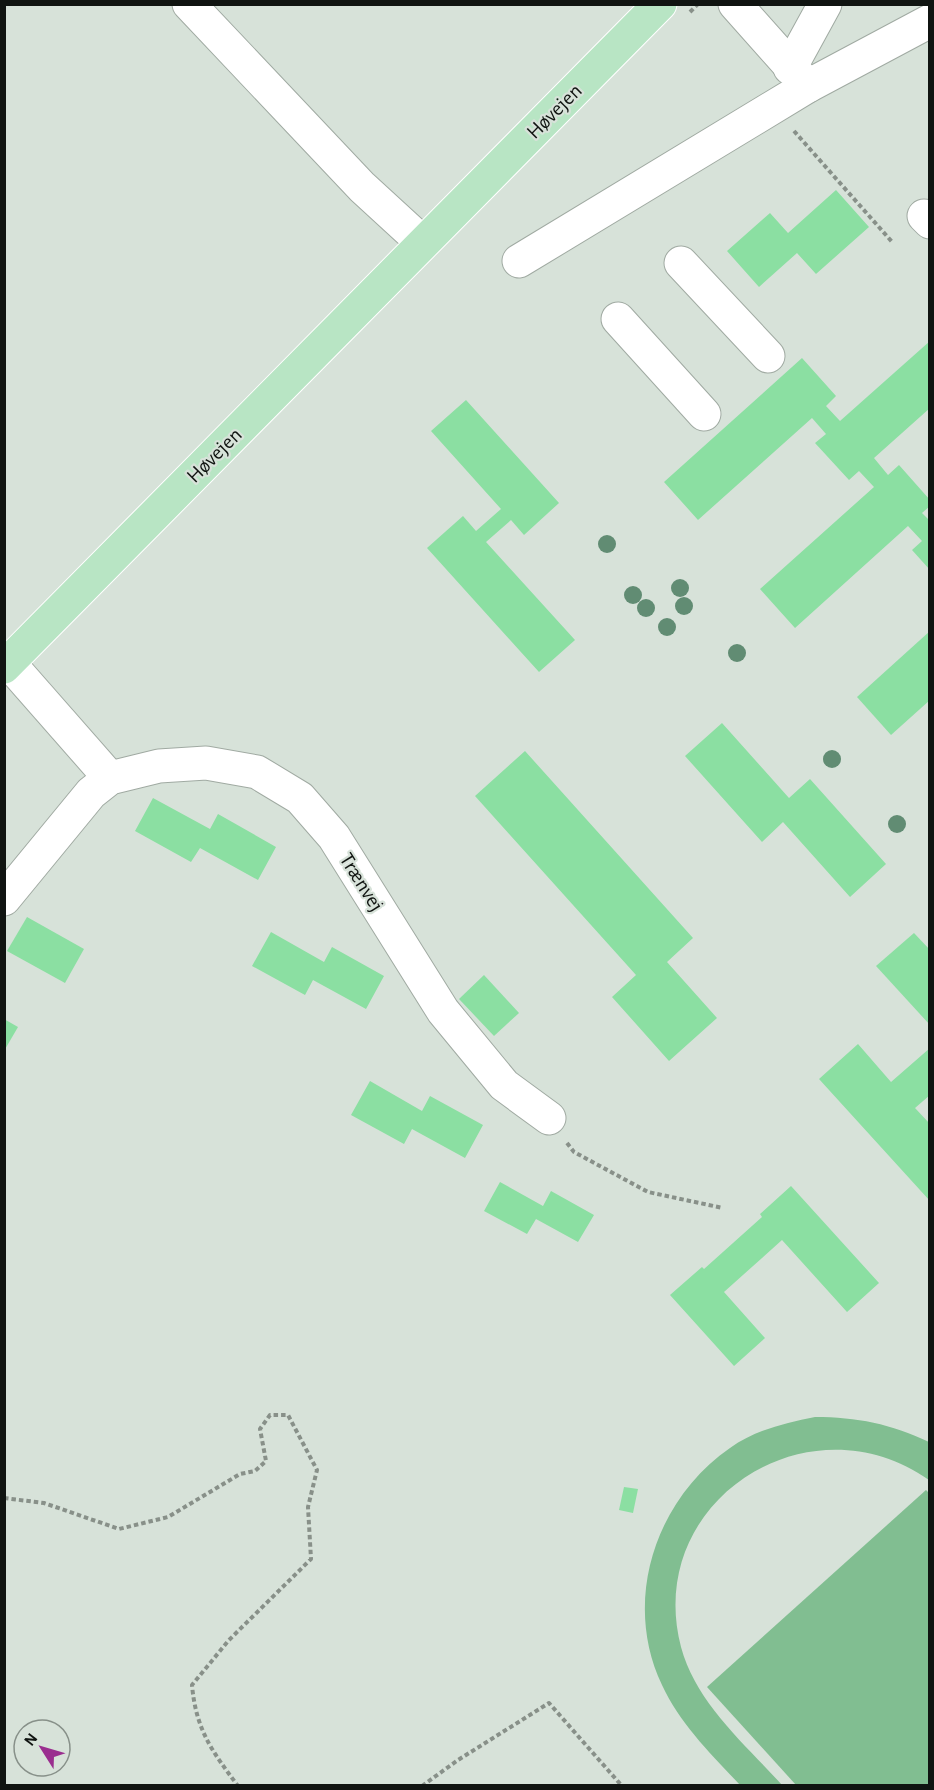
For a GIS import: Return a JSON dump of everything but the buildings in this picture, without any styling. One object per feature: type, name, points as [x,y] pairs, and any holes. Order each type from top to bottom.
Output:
[{"type":"main road","name":"Høvejen","points":[[7,665],[660,4]]},
{"type":"street","points":[[189,4],[362,187],[423,243]]},
{"type":"street","points":[[735,4],[799,77]]},
{"type":"street","points":[[799,77],[825,4]]},
{"type":"street","points":[[519,261],[799,77],[930,21]]},
{"type":"street","points":[[681,263],[768,356]]},
{"type":"street","points":[[618,319],[704,414]]},
{"type":"street","points":[[7,665],[110,778]]},
{"type":"street","name":"Trænvej","points":[[4,900],[91,793],[110,778],[159,766],[206,763],[257,772],[300,798],[334,837],[443,1011],[504,1085],[549,1118]]},
{"type":"path","points":[[822,164],[893,243]]},
{"type":"path","points":[[549,1118],[574,1152],[612,1174],[620,1175],[648,1192],[723,1209]]},
{"type":"path","points":[[4,1498],[44,1503],[119,1529],[168,1517],[240,1474],[255,1471],[266,1461],[260,1429],[270,1415],[288,1415],[316,1470],[308,1507],[311,1559],[229,1640],[192,1686],[194,1705],[208,1747],[238,1785]]},
{"type":"path","points":[[422,1785],[549,1703],[622,1785]]},
{"type":"green space","points":[[815,1417],[845,1418],[874,1423],[901,1430],[929,1442],[929,1480],[882,1457],[834,1450],[788,1457],[746,1477],[711,1508],[687,1547],[676,1594],[681,1647],[698,1686],[723,1722],[782,1785],[740,1785],[687,1726],[662,1685],[650,1653],[645,1620],[646,1587],[653,1554],[665,1524],[682,1495],[704,1470],[730,1448],[750,1436]]},
{"type":"green space","points":[[926,1490],[930,1494],[929,1785],[796,1785],[707,1687]]}]
